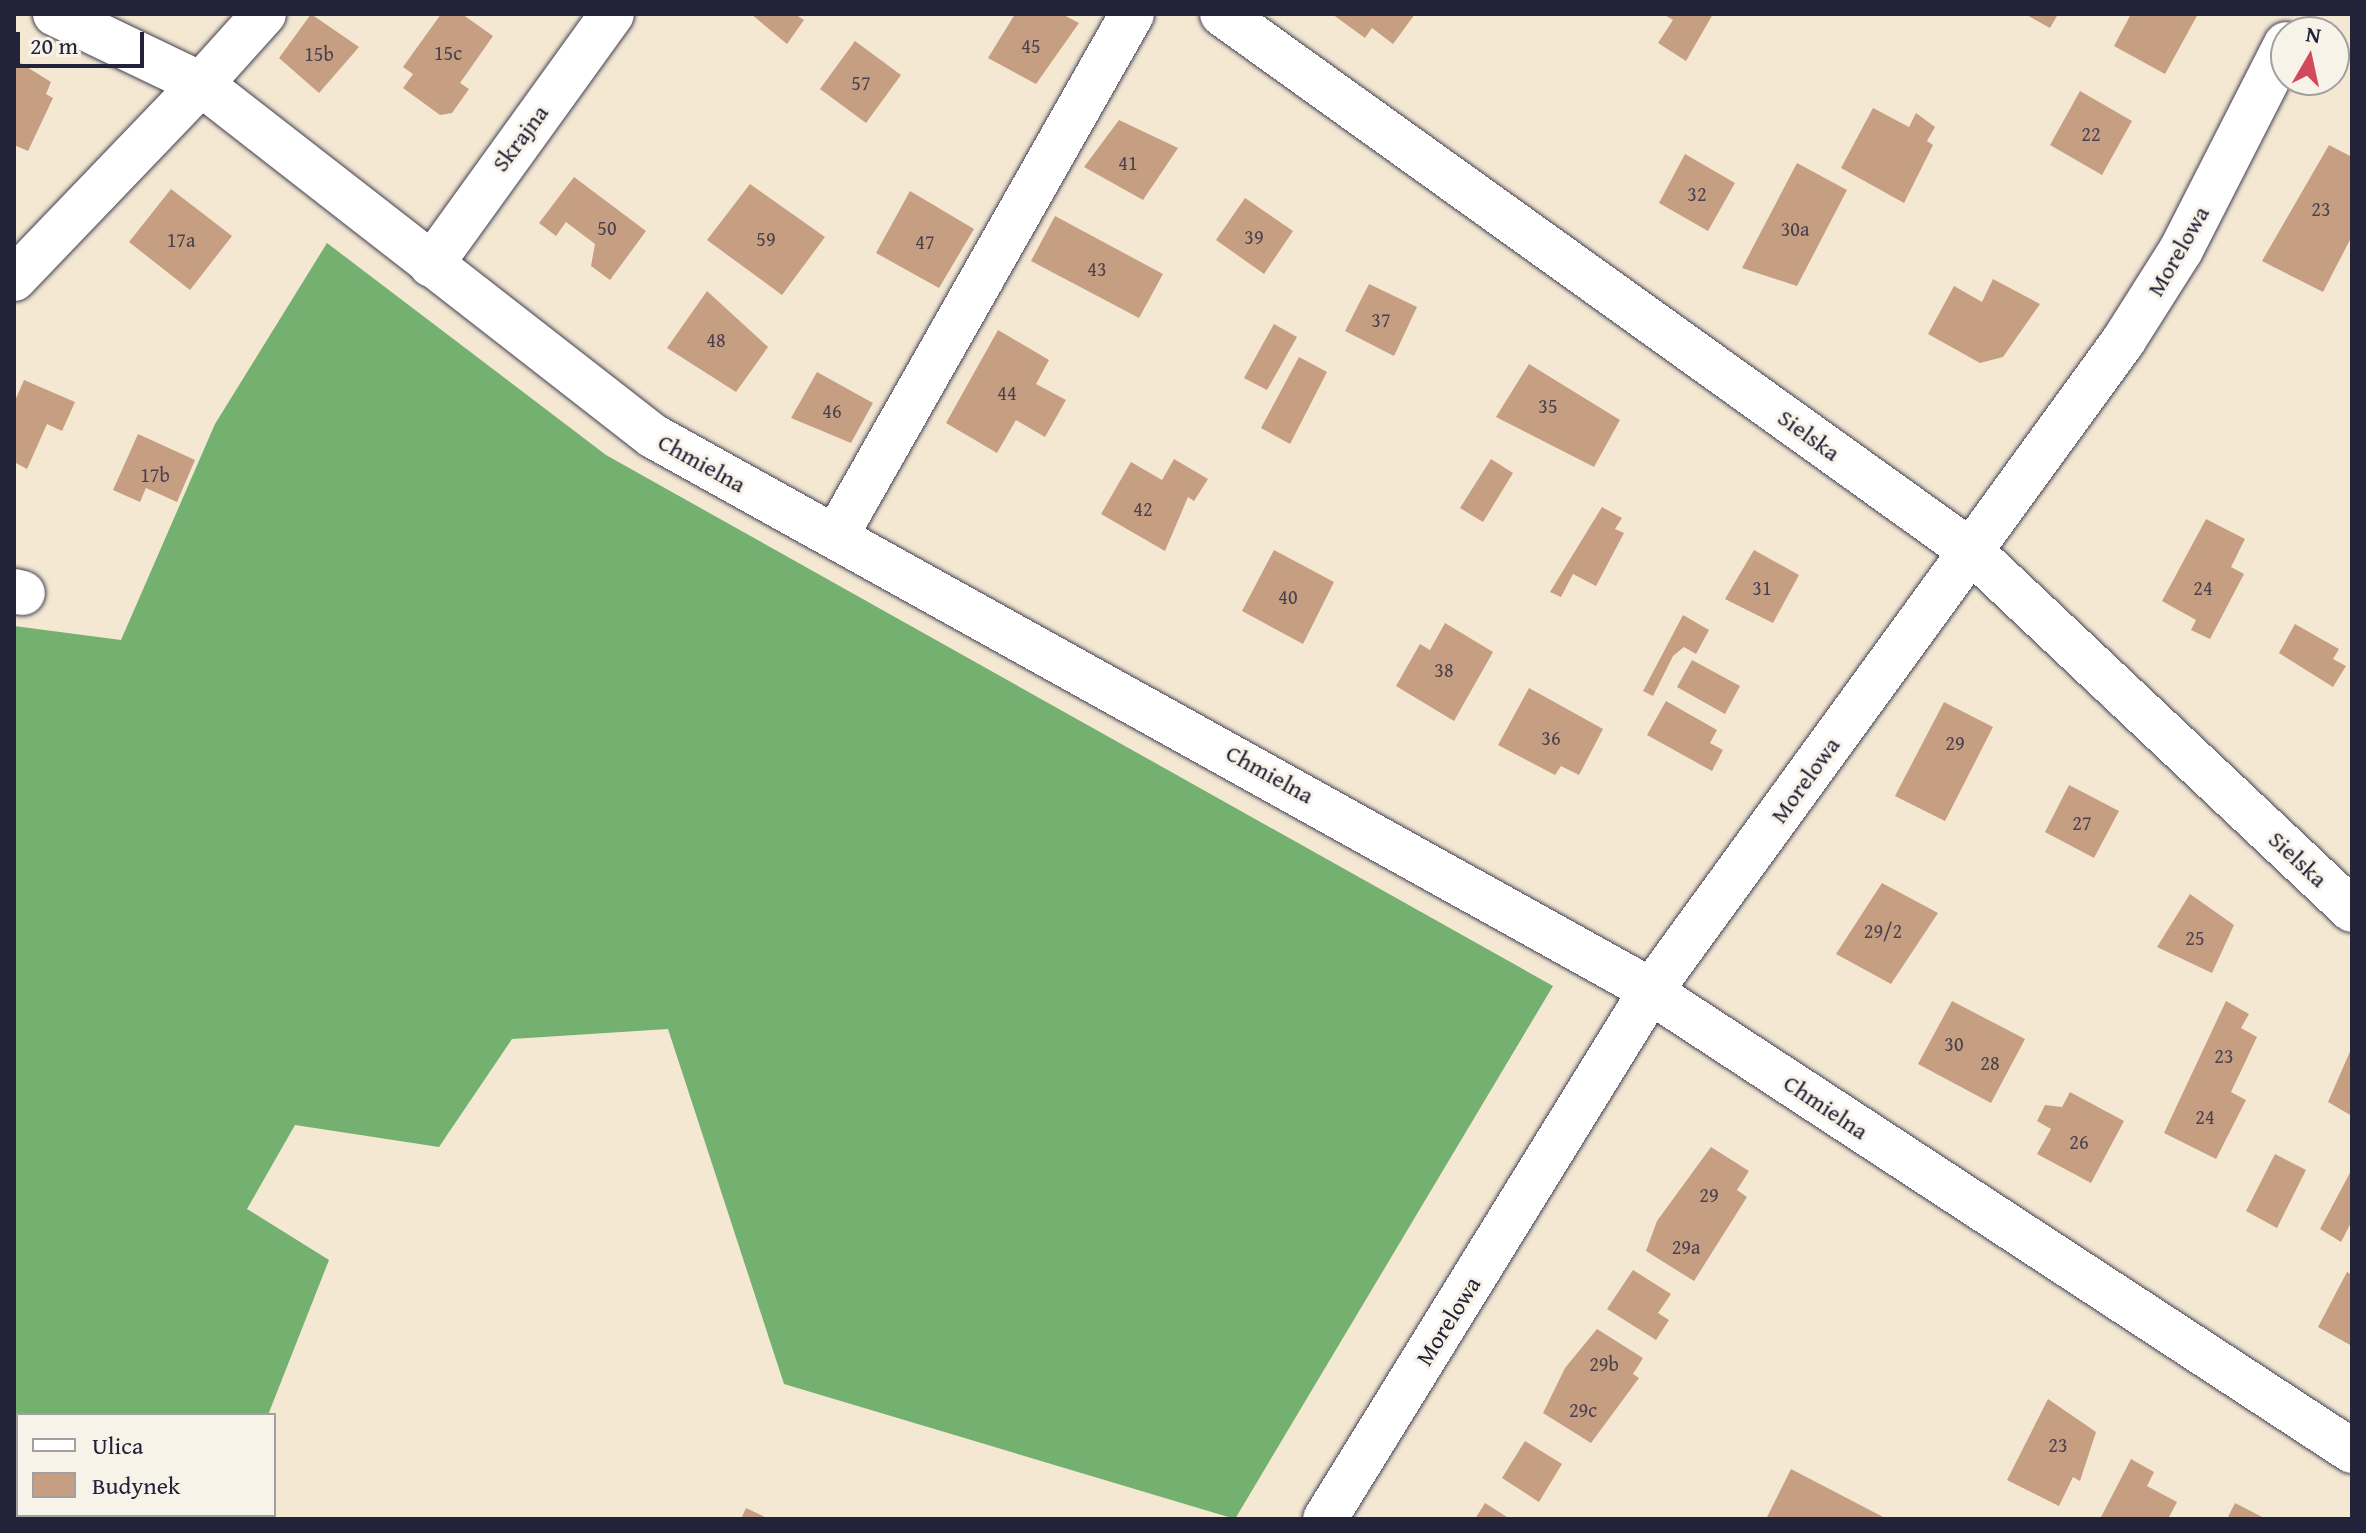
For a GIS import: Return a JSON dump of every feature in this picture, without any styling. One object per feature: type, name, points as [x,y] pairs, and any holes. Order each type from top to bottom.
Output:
[{"type":"street","points":[[55,14],[201,84]]},
{"type":"street","points":[[14,279],[264,14]]},
{"type":"street","name":"Skrajna","points":[[431,265],[612,14]]},
{"type":"street","points":[[836,536],[1132,14]]},
{"type":"street","name":"Sielska","points":[[1222,14],[1972,552],[2352,910]]},
{"type":"street","name":"Morelowa","points":[[1325,1519],[1650,992],[1972,552],[2181,250],[2270,75]]},
{"type":"street","name":"Chmielna","points":[[201,84],[653,436],[1650,992],[2352,1451]]},
{"type":"green space","points":[[327,243],[606,455],[1553,986],[1235,1519],[784,1384],[668,1029],[512,1039],[439,1147],[295,1125],[247,1209],[329,1260],[269,1413],[16,1413],[16,1517],[64,1517],[14,1519],[14,626],[121,640],[215,424]]},
{"type":"green space","points":[[141,1517],[266,1517],[266,1519]]},
{"type":"building","points":[[311,14],[359,47],[319,93],[279,58]]},
{"type":"building","points":[[441,14],[462,14],[493,36],[460,83],[469,89],[452,113],[440,115],[403,88],[413,74],[403,67]]},
{"type":"building","points":[[751,14],[795,14],[804,20],[787,44]]},
{"type":"building","points":[[1015,14],[1062,14],[1079,23],[1036,84],[988,58]]},
{"type":"building","points":[[1332,14],[1415,14],[1393,44],[1372,28],[1365,38]]},
{"type":"building","points":[[1663,14],[1713,14],[1686,61],[1658,43],[1673,20]]},
{"type":"building","points":[[2025,14],[2058,14],[2050,28]]},
{"type":"building","points":[[2131,14],[2198,14],[2165,74],[2114,46]]},
{"type":"building","points":[[855,41],[901,75],[866,123],[820,89]]},
{"type":"building","points":[[14,59],[51,82],[46,94],[53,98],[28,151],[14,145]]},
{"type":"building","points":[[2080,91],[2132,121],[2102,175],[2050,145]]},
{"type":"building","points":[[1873,108],[1909,127],[1916,113],[1935,127],[1927,141],[1933,145],[1904,203],[1841,168]]},
{"type":"building","points":[[1119,120],[1178,148],[1143,200],[1084,167]]},
{"type":"building","points":[[2329,145],[2352,157],[2352,236],[2323,292],[2262,261]]},
{"type":"building","points":[[1685,154],[1735,183],[1708,231],[1659,203]]},
{"type":"building","points":[[1797,163],[1847,190],[1797,286],[1742,268]]},
{"type":"building","points":[[574,177],[646,231],[610,280],[591,266],[595,244],[566,222],[556,236],[539,223]]},
{"type":"building","points":[[750,184],[825,237],[782,295],[707,240]]},
{"type":"building","points":[[171,189],[232,236],[190,290],[129,242]]},
{"type":"building","points":[[910,191],[974,229],[939,288],[876,253]]},
{"type":"building","points":[[1245,198],[1293,231],[1264,274],[1216,240]]},
{"type":"building","points":[[1055,216],[1163,274],[1139,318],[1031,261]]},
{"type":"building","points":[[1993,279],[2040,304],[2003,357],[1980,363],[1928,334],[1954,286],[1982,302]]},
{"type":"building","points":[[1369,284],[1417,307],[1394,356],[1345,331]]},
{"type":"building","points":[[707,291],[768,347],[736,392],[667,348]]},
{"type":"building","points":[[1274,324],[1297,337],[1267,390],[1244,378]]},
{"type":"building","points":[[998,330],[1049,360],[1036,384],[1066,400],[1045,437],[1016,420],[997,453],[946,423]]},
{"type":"building","points":[[1299,357],[1327,372],[1290,444],[1261,428]]},
{"type":"building","points":[[1529,364],[1620,420],[1594,467],[1496,417]]},
{"type":"building","points":[[817,372],[873,403],[851,443],[791,418]]},
{"type":"building","points":[[24,380],[75,402],[62,431],[47,424],[27,469],[14,462],[14,403]]},
{"type":"building","points":[[138,434],[195,460],[177,502],[146,488],[140,502],[113,490]]},
{"type":"building","points":[[1174,459],[1208,479],[1194,501],[1188,497],[1165,551],[1101,514],[1131,462],[1162,480]]},
{"type":"building","points":[[1491,459],[1513,473],[1483,522],[1460,508]]},
{"type":"building","points":[[1602,507],[1622,518],[1615,529],[1624,533],[1596,586],[1573,574],[1561,597],[1550,592]]},
{"type":"building","points":[[2206,519],[2245,539],[2231,567],[2244,574],[2210,639],[2191,630],[2196,620],[2162,601]]},
{"type":"building","points":[[1274,550],[1334,582],[1303,644],[1242,611]]},
{"type":"building","points":[[1754,550],[1799,575],[1773,623],[1725,599]]},
{"type":"building","points":[[1683,615],[1709,630],[1696,654],[1684,647],[1673,656],[1653,696],[1643,691]]},
{"type":"building","points":[[1445,623],[1493,652],[1454,721],[1396,686],[1420,644],[1430,650]]},
{"type":"building","points":[[2295,624],[2339,649],[2333,659],[2346,666],[2333,687],[2279,653]]},
{"type":"building","points":[[1692,660],[1740,686],[1725,714],[1677,687]]},
{"type":"building","points":[[1529,688],[1603,729],[1579,775],[1561,766],[1555,775],[1498,745]]},
{"type":"building","points":[[1666,701],[1717,730],[1710,743],[1723,750],[1712,771],[1647,735]]},
{"type":"building","points":[[1944,702],[1993,727],[1945,821],[1895,796]]},
{"type":"building","points":[[2069,785],[2119,811],[2094,858],[2045,832]]},
{"type":"building","points":[[1882,883],[1938,913],[1891,984],[1836,954]]},
{"type":"building","points":[[2190,894],[2234,925],[2212,973],[2157,947]]},
{"type":"building","points":[[1952,1001],[2025,1039],[1991,1103],[1918,1064]]},
{"type":"building","points":[[2226,1001],[2249,1014],[2241,1028],[2257,1037],[2231,1092],[2246,1100],[2216,1159],[2164,1133]]},
{"type":"building","points":[[2352,1047],[2352,1116],[2328,1102]]},
{"type":"building","points":[[2070,1092],[2124,1121],[2091,1183],[2037,1154],[2051,1129],[2037,1121],[2045,1105],[2062,1107]]},
{"type":"building","points":[[1711,1147],[1749,1171],[1737,1190],[1747,1197],[1694,1281],[1646,1251],[1657,1221]]},
{"type":"building","points":[[2275,1154],[2306,1170],[2277,1228],[2246,1211]]},
{"type":"building","points":[[2352,1169],[2352,1221],[2341,1242],[2320,1229]]},
{"type":"building","points":[[1633,1270],[1671,1294],[1658,1313],[1669,1320],[1656,1340],[1607,1309]]},
{"type":"building","points":[[2347,1272],[2352,1275],[2352,1346],[2318,1327]]},
{"type":"building","points":[[1597,1329],[1643,1358],[1633,1374],[1639,1378],[1591,1443],[1543,1413],[1565,1368]]},
{"type":"building","points":[[2048,1399],[2096,1432],[2080,1481],[2073,1477],[2059,1506],[2007,1480]]},
{"type":"building","points":[[1525,1441],[1562,1464],[1539,1502],[1502,1478]]},
{"type":"building","points":[[2131,1459],[2154,1472],[2147,1486],[2177,1502],[2168,1519],[2100,1519]]},
{"type":"building","points":[[1791,1469],[1887,1519],[1766,1519]]},
{"type":"building","points":[[1485,1503],[1510,1519],[1475,1519]]},
{"type":"building","points":[[2235,1503],[2266,1519],[2227,1519]]},
{"type":"building","points":[[746,1508],[769,1519],[741,1519]]}]
